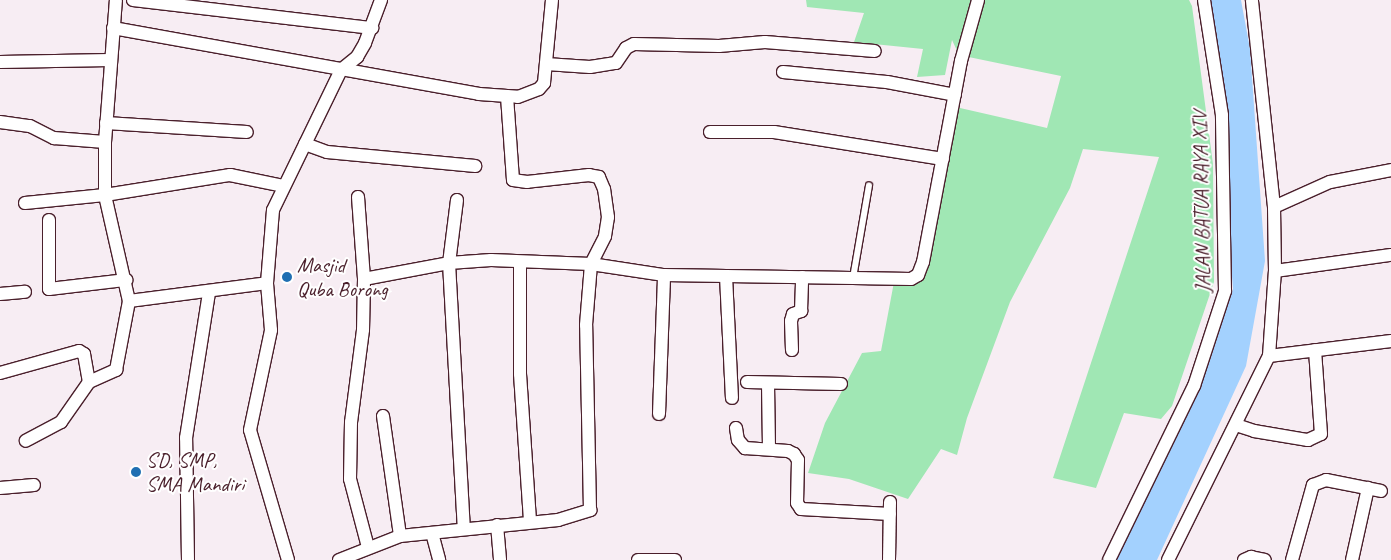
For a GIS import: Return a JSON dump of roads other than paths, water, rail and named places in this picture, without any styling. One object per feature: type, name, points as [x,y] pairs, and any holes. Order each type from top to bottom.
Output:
[{"type":"street","points":[[26,441],[61,422],[89,382],[116,370],[129,301],[126,280],[106,196],[105,142],[112,28],[116,0]]},
{"type":"street","points":[[133,0],[372,28]]},
{"type":"street","points":[[288,560],[250,430],[271,330],[268,283],[273,210],[341,70],[357,57],[372,28],[381,0]]},
{"type":"street","points":[[112,28],[233,47],[341,70],[518,97],[539,90],[544,83],[552,0]]},
{"type":"street","points":[[364,279],[449,262],[520,262],[591,264],[664,275],[911,279],[918,275],[955,95],[978,0]]},
{"type":"street","name":"JALAN BATUA RAYA XIV","points":[[1109,560],[1194,386],[1225,291],[1222,115],[1214,48],[1204,0]]},
{"type":"street","points":[[1168,560],[1236,425],[1268,356],[1275,271],[1274,207],[1252,0]]},
{"type":"street","points":[[546,64],[590,67],[616,64],[626,48],[634,44],[719,46],[765,42],[875,51]]},
{"type":"street","points":[[0,62],[110,60]]},
{"type":"street","points":[[783,72],[887,82],[955,95]]},
{"type":"street","points":[[346,558],[368,547],[400,536],[558,520],[590,510],[586,325],[591,264],[605,236],[608,217],[599,177],[589,175],[526,182],[513,180],[507,96]]},
{"type":"street","points":[[0,122],[30,126],[54,138],[105,142]]},
{"type":"street","points":[[106,123],[247,132]]},
{"type":"street","points":[[710,132],[774,132],[943,160]]},
{"type":"street","points":[[305,144],[327,152],[475,166]]},
{"type":"street","points":[[1274,207],[1330,182],[1391,170]]},
{"type":"street","points":[[25,203],[106,196],[230,175],[283,186]]},
{"type":"street","points":[[358,197],[364,279],[363,330],[351,422],[350,479],[368,547]]},
{"type":"street","points":[[457,200],[449,262],[464,529]]},
{"type":"street","points":[[49,220],[49,289],[126,280]]},
{"type":"street","points":[[1275,271],[1391,255]]},
{"type":"street","points":[[520,262],[520,374],[530,522]]},
{"type":"street","points":[[659,414],[664,275]]},
{"type":"street","points":[[726,276],[732,398]]},
{"type":"street","points":[[792,350],[791,320],[793,314],[801,311],[802,277]]},
{"type":"street","points":[[129,301],[268,283]]},
{"type":"street","points":[[0,294],[25,292]]},
{"type":"street","points":[[188,560],[186,438],[209,292]]},
{"type":"street","points":[[1268,356],[1391,341]]},
{"type":"street","points":[[1236,425],[1254,431],[1308,440],[1321,434],[1315,350]]},
{"type":"street","points":[[0,373],[79,351],[84,354],[89,382]]},
{"type":"street","points":[[747,382],[768,384],[841,384]]},
{"type":"street","points":[[768,384],[769,448]]},
{"type":"street","points":[[383,416],[400,536]]},
{"type":"street","points":[[736,428],[738,440],[745,448],[769,448],[788,451],[798,460],[797,503],[801,509],[890,508],[889,560]]},
{"type":"street","points":[[1292,560],[1313,486],[1326,480],[1374,489],[1352,560]]},
{"type":"street","points":[[0,488],[34,485]]},
{"type":"street","points":[[497,526],[500,560]]},
{"type":"street","points":[[432,533],[439,560]]},
{"type":"street","points":[[1244,560],[1251,557],[1265,560]]},
{"type":"street","points":[[638,560],[676,560]]},
{"type":"lane","points":[[853,278],[869,186]]},
{"type":"water","points":[[1210,0],[1241,0],[1250,49],[1265,261],[1246,366],[1157,560],[1116,560],[1209,363],[1233,289]]},
{"type":"place","name":"Masjid Quba Borong","points":[[287,277]]},
{"type":"place","name":"SD, SMP, SMA Mandiri","points":[[136,472]]}]
